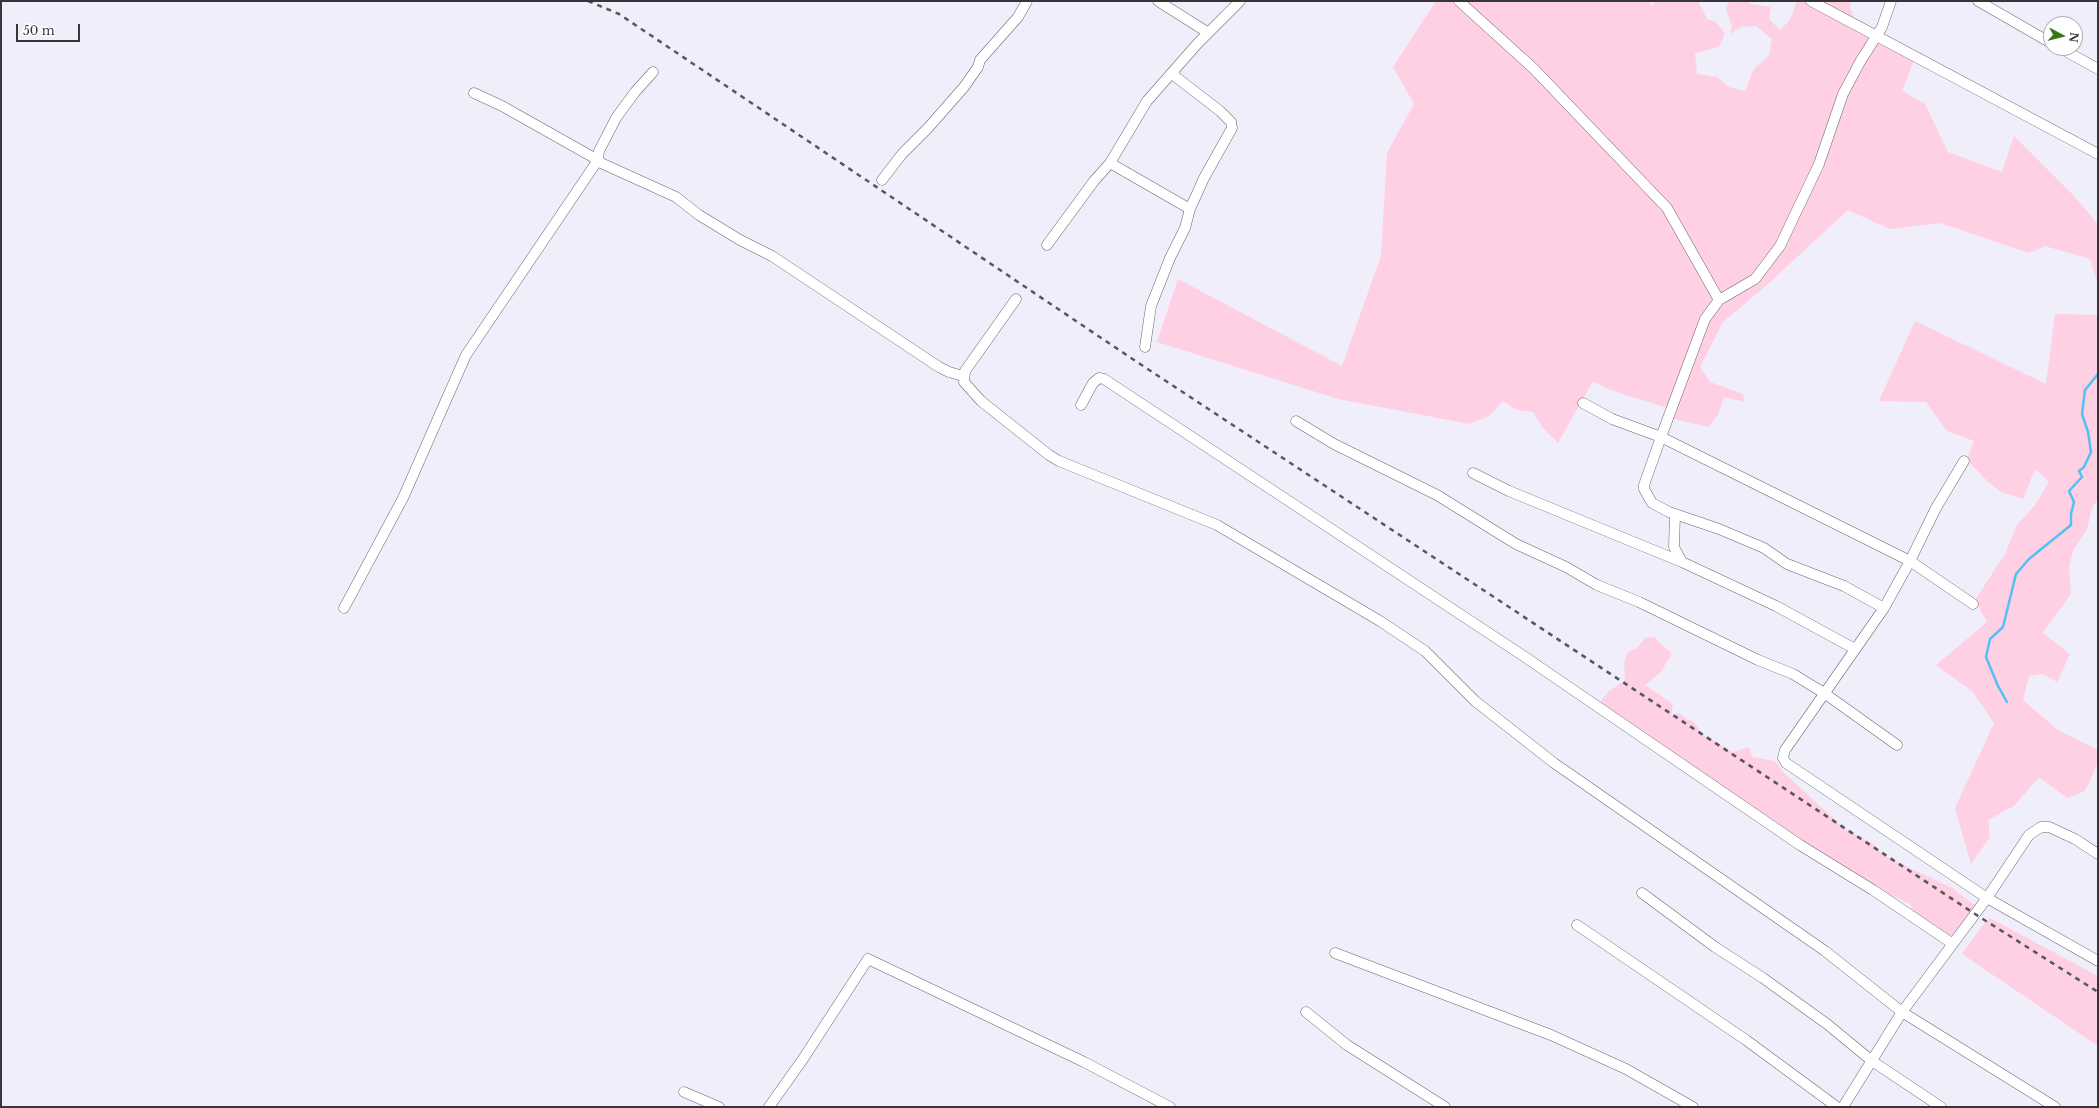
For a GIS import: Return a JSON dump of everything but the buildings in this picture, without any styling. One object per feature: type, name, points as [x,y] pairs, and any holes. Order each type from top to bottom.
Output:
[{"type":"street","points":[[882,180],[902,154],[928,128],[964,87],[978,67],[980,60],[1018,17],[1027,1]]},
{"type":"street","points":[[1158,1],[1207,32]]},
{"type":"street","points":[[1047,245],[1094,181],[1110,163],[1147,101],[1207,32],[1240,1]]},
{"type":"street","points":[[1459,1],[1533,68],[1667,208],[1719,300]]},
{"type":"street","points":[[1811,1],[2098,154]]},
{"type":"street","points":[[1884,608],[1844,586],[1787,564],[1764,548],[1719,528],[1675,514],[1652,503],[1644,489],[1645,480],[1706,319],[1719,300],[1755,279],[1780,246],[1819,164],[1843,94],[1860,62],[1877,36],[1891,1]]},
{"type":"street","points":[[1978,1],[2043,38]]},
{"type":"street","points":[[2074,56],[2098,70]]},
{"type":"street","points":[[344,608],[403,498],[466,355],[598,160],[599,151],[616,118],[635,92],[653,72]]},
{"type":"street","points":[[1145,347],[1151,306],[1170,258],[1184,228],[1190,209],[1204,178],[1232,125],[1220,111],[1172,74]]},
{"type":"street","points":[[474,93],[502,106],[601,163],[676,197],[699,214],[740,240],[772,256],[939,367],[963,376]]},
{"type":"street","points":[[1110,163],[1190,209]]},
{"type":"street","points":[[963,376],[1016,299]]},
{"type":"street","points":[[963,376],[966,386],[980,401],[1059,461],[1216,525],[1380,621],[1425,651],[1464,691],[1508,729],[1700,865],[1825,951],[1902,1012],[2055,1107]]},
{"type":"street","points":[[1081,405],[1093,383],[1099,378],[1104,379],[1519,653],[1800,844],[1874,890],[1953,944]]},
{"type":"street","points":[[1583,403],[1612,419],[1661,437],[1910,561],[1973,604]]},
{"type":"street","points":[[1296,421],[1334,444],[1437,494],[1516,544],[1566,567],[1597,585],[1639,602],[1758,660],[1793,674],[1824,693],[1897,745]]},
{"type":"street","points":[[1964,461],[1936,508],[1910,561],[1884,608],[1785,750],[1783,758],[1786,763],[1987,898],[2098,961]]},
{"type":"street","points":[[1473,473],[1509,491],[1682,562],[1776,606],[1855,649]]},
{"type":"street","points":[[1675,514],[1674,547],[1682,562]]},
{"type":"street","points":[[1843,1107],[1902,1012],[1987,898],[2029,835],[2045,826],[2075,839],[2098,854]]},
{"type":"street","points":[[1642,893],[1715,947],[1763,978],[1827,1024],[1872,1061],[1942,1107]]},
{"type":"street","points":[[1577,925],[1746,1040],[1837,1107]]},
{"type":"street","points":[[1335,953],[1551,1035],[1626,1069],[1693,1107]]},
{"type":"street","points":[[769,1107],[803,1059],[868,959],[1084,1062],[1170,1107]]},
{"type":"street","points":[[1306,1012],[1347,1045],[1445,1107]]},
{"type":"street","points":[[684,1092],[719,1107]]},
{"type":"shaded area","points":[[1436,1],[1649,1],[1652,6],[1655,1],[1701,1],[1699,3],[1707,19],[1716,22],[1725,33],[1719,47],[1695,53],[1697,74],[1717,77],[1729,87],[1745,91],[1754,69],[1769,55],[1772,39],[1756,26],[1741,27],[1730,34],[1732,26],[1726,9],[1729,1],[1747,1],[1751,4],[1771,7],[1769,19],[1780,30],[1790,20],[1797,1],[1851,1],[1850,8],[1859,30],[1914,60],[1902,91],[1925,104],[1948,152],[2002,172],[2014,136],[2075,197],[2098,224],[2098,285],[2090,259],[2045,246],[2029,253],[1940,223],[1890,229],[1848,210],[1768,284],[1723,322],[1700,367],[1710,382],[1743,394],[1745,402],[1724,397],[1718,414],[1709,427],[1673,419],[1668,408],[1613,391],[1593,381],[1558,443],[1543,428],[1533,412],[1516,410],[1503,401],[1489,416],[1470,424],[1338,399],[1157,342],[1178,279],[1342,366],[1381,256],[1387,153],[1414,104],[1393,67]]},
{"type":"shaded area","points":[[2055,314],[2098,315],[2098,499],[2092,508],[2087,529],[2073,551],[2069,567],[2071,594],[2043,633],[2070,654],[2057,682],[2042,674],[2029,676],[2023,700],[2058,730],[2098,750],[2098,763],[2085,791],[2067,798],[2039,777],[2014,806],[1988,820],[1990,837],[1971,864],[1955,808],[1994,723],[1973,692],[1936,665],[1987,622],[1975,600],[2005,554],[2017,525],[2035,505],[2049,482],[2035,469],[2023,499],[2001,492],[1987,481],[1967,460],[1974,441],[1947,431],[1926,402],[1879,401],[1915,321],[2046,384]]},
{"type":"shaded area","points":[[1654,637],[1672,654],[1660,673],[1645,685],[1673,704],[1671,716],[1679,713],[1688,720],[1694,722],[1702,734],[1733,752],[1749,747],[1752,757],[1775,761],[1783,772],[1845,829],[1872,843],[1885,856],[1952,888],[1981,910],[1953,943],[1915,913],[1910,904],[1874,887],[1617,724],[1600,715],[1595,709],[1608,692],[1625,680],[1624,664],[1628,652],[1637,648],[1645,638]]},
{"type":"shaded area","points":[[1990,918],[2098,976],[2098,1046],[1962,954],[1982,926]]},
{"type":"waterway","points":[[2007,702],[1998,686],[1986,657],[1990,639],[2003,627],[2016,574],[2029,559],[2071,525],[2071,514],[2074,502],[2069,491],[2082,477],[2079,471],[2084,467],[2091,452],[2088,432],[2082,414],[2085,390],[2098,374]]},
{"type":"railway","points":[[588,1],[619,14],[1137,362],[1975,914],[2098,992]]}]
